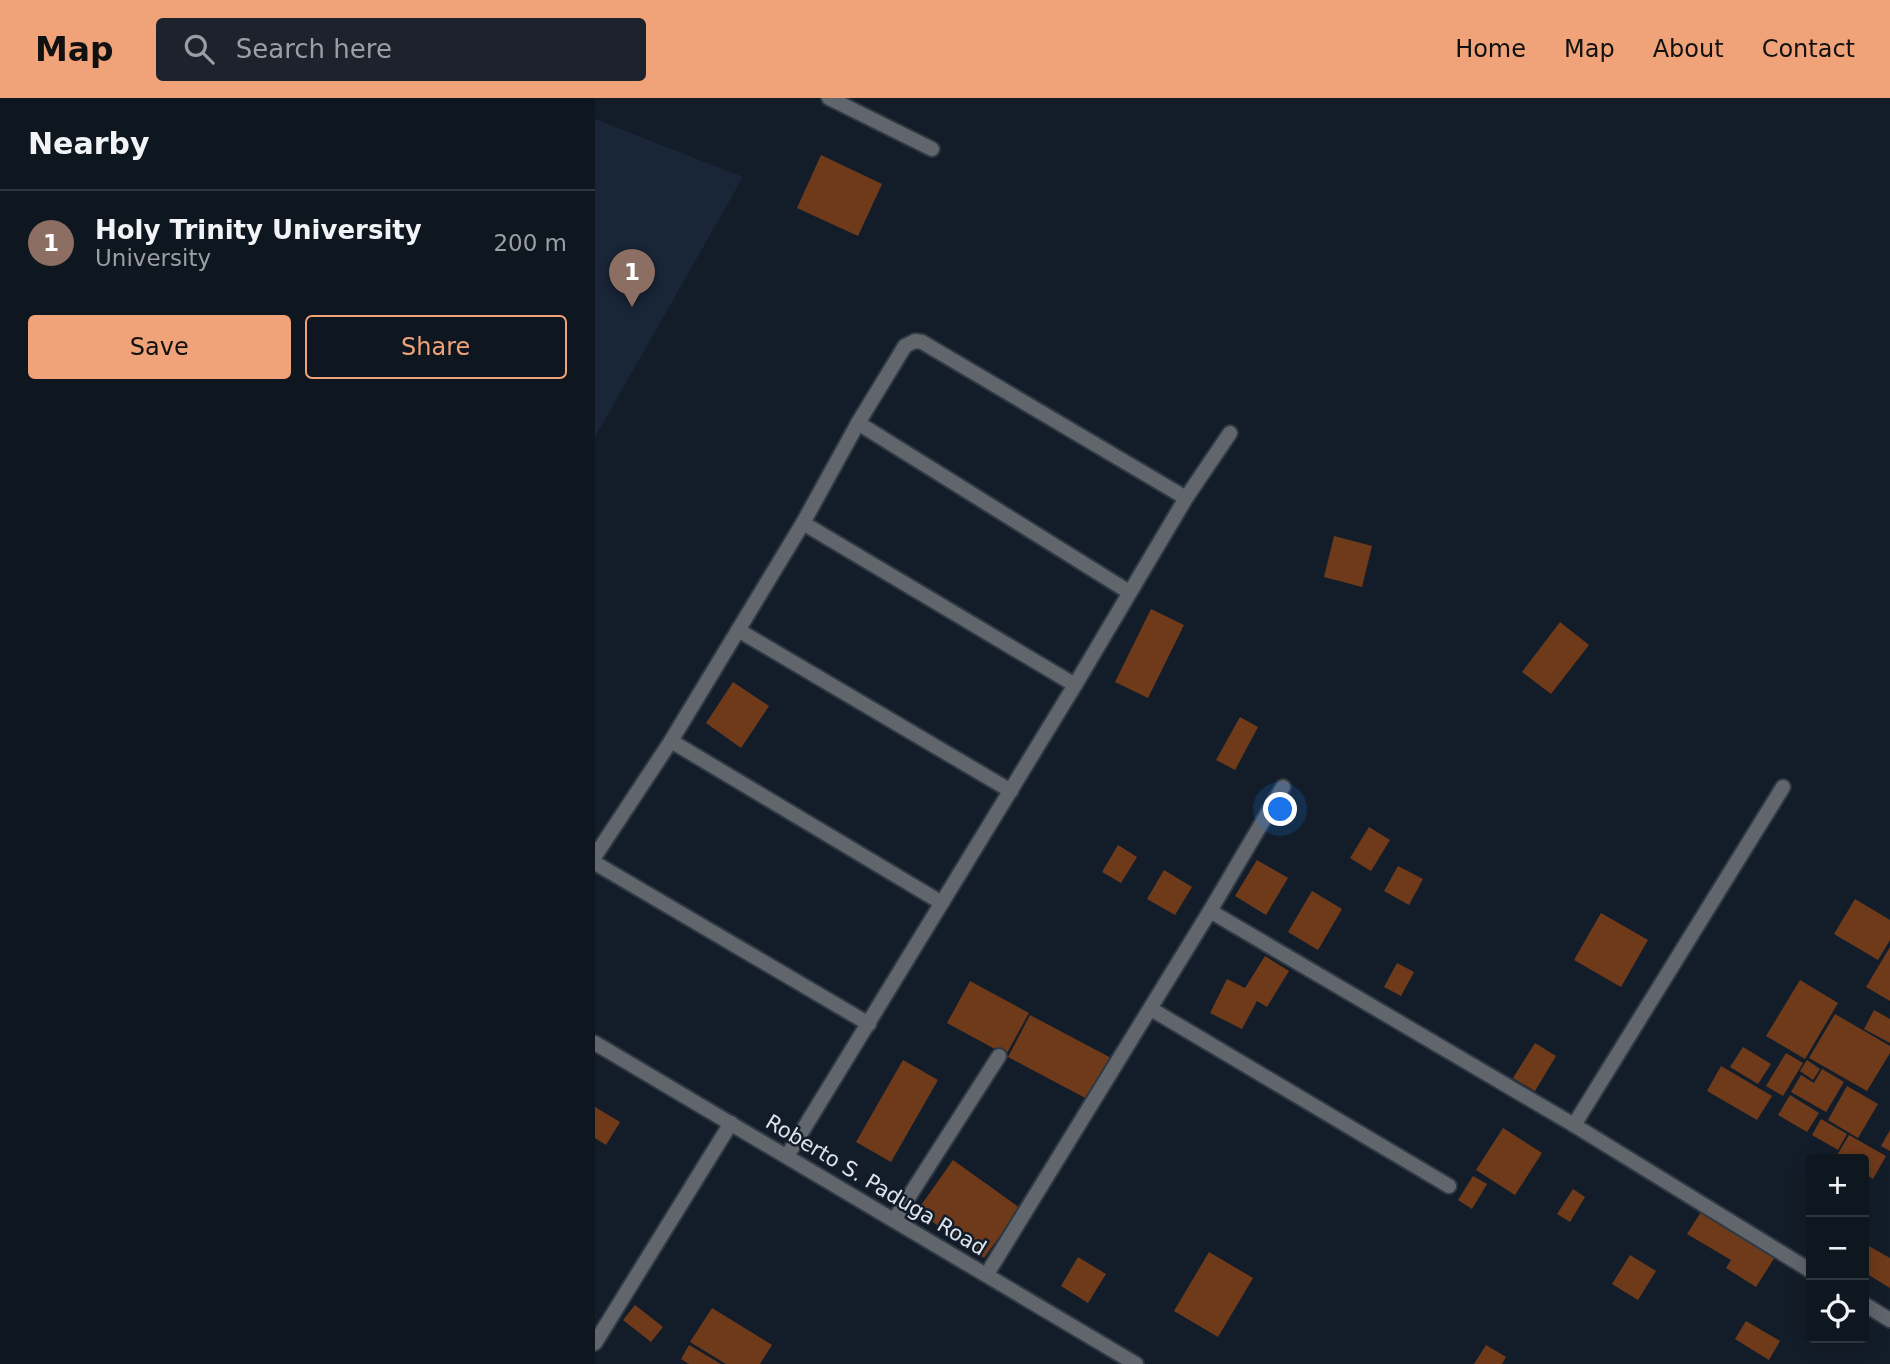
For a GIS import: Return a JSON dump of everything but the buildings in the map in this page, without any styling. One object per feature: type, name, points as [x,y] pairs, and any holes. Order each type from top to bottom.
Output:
[{"type":"street","points":[[829,98],[932,149]]},
{"type":"street","points":[[595,856],[671,741],[803,523],[858,423],[905,346],[915,341],[922,342],[1186,498]]},
{"type":"street","points":[[858,423],[1129,592]]},
{"type":"street","points":[[787,1156],[1186,498],[1230,433]]},
{"type":"street","points":[[803,523],[1075,685]]},
{"type":"street","points":[[738,630],[1011,790]]},
{"type":"street","points":[[671,741],[942,903]]},
{"type":"street","points":[[987,1275],[1151,1009],[1283,787]]},
{"type":"street","points":[[1574,1125],[1783,787]]},
{"type":"street","points":[[595,863],[869,1024]]},
{"type":"street","points":[[1210,911],[1574,1125],[1806,1268]]},
{"type":"street","points":[[1151,1009],[1449,1186]]},
{"type":"street","name":"Roberto S. Paduga Road","points":[[595,1043],[1136,1364]]},
{"type":"street","points":[[894,1220],[999,1056]]},
{"type":"street","points":[[595,1343],[731,1123]]},
{"type":"street","points":[[1869,1307],[1890,1320]]},
{"type":"shaded area","points":[[595,119],[743,177],[595,437]]},
{"type":"place","name":"Holy Trinity University","points":[[632,307]]}]
